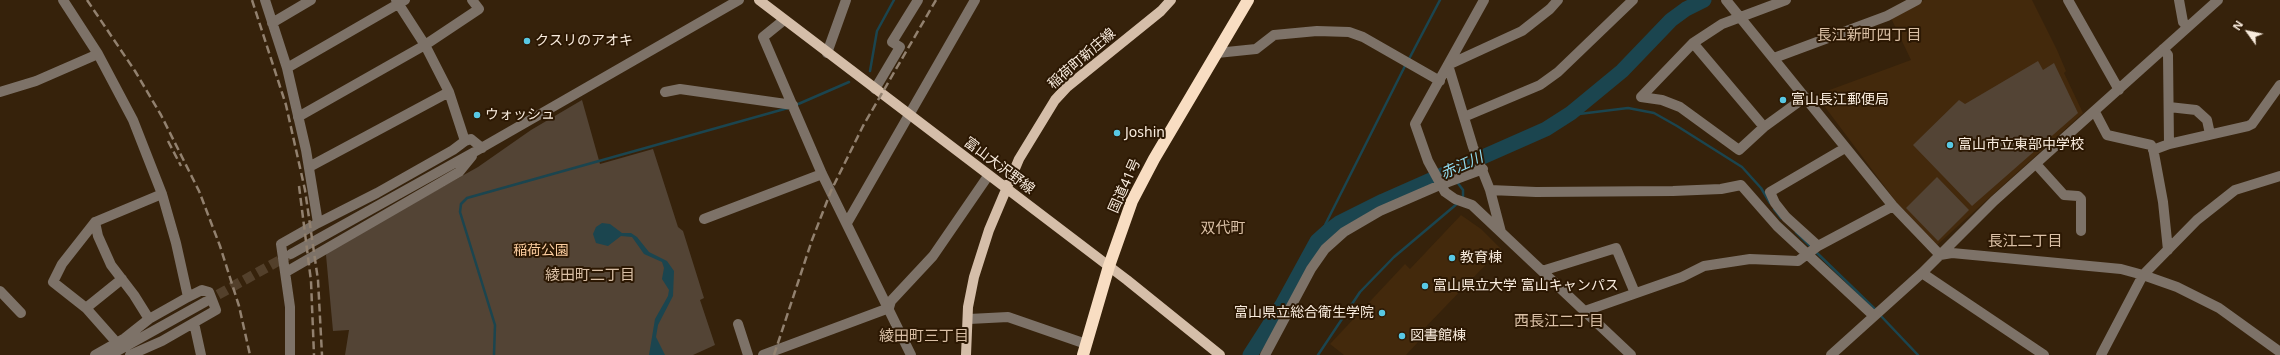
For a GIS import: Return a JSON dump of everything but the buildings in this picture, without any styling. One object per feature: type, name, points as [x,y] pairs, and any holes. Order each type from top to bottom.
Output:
[{"type":"highway","name":"国道41号","points":[[1084,350],[1109,266],[1132,201],[1154,159],[1248,0]]},
{"type":"main road","name":"富山大沢野線","points":[[759,0],[988,176],[1109,266],[1181,322],[1220,355]]},
{"type":"main road","name":"稲荷町新庄線","points":[[966,355],[968,307],[974,277],[989,230],[1019,159],[1055,100],[1089,68],[1155,16],[1171,0]]},
{"type":"street","points":[[63,0],[98,54],[133,120],[162,194],[176,243],[188,297]]},
{"type":"street","points":[[265,0],[287,68],[309,167],[318,223]]},
{"type":"street","points":[[272,23],[311,0]]},
{"type":"street","points":[[298,117],[425,45],[479,9],[472,0]]},
{"type":"street","points":[[291,254],[479,150],[739,0]]},
{"type":"street","points":[[827,53],[846,0]]},
{"type":"street","points":[[875,89],[900,47],[892,42],[918,0]]},
{"type":"street","points":[[847,223],[975,0]]},
{"type":"street","points":[[1484,0],[1415,124],[1428,161],[1445,192],[1455,200],[1472,205],[1631,355]]},
{"type":"street","points":[[1448,65],[1522,31],[1550,9],[1558,0]]},
{"type":"street","points":[[1464,117],[1540,85],[1558,72],[1634,0]]},
{"type":"street","points":[[1726,0],[1893,206],[1940,255]]},
{"type":"street","points":[[1786,0],[1722,24],[1693,43],[1641,97],[1662,100],[1680,107],[1739,150],[1764,127],[1804,98]]},
{"type":"street","points":[[1774,58],[1887,16],[1917,0]]},
{"type":"street","points":[[2068,0],[2119,90]]},
{"type":"street","points":[[2178,0],[2183,22],[2188,27]]},
{"type":"street","points":[[1831,355],[1922,273],[1994,201],[2095,112],[2162,49],[2218,0]]},
{"type":"street","points":[[287,68],[400,1],[449,92],[465,141]]},
{"type":"street","points":[[784,20],[763,37],[822,174],[911,355]]},
{"type":"street","points":[[1217,53],[1256,49],[1274,36],[1317,31],[1349,32],[1363,37],[1440,81]]},
{"type":"street","points":[[1693,43],[1764,127]]},
{"type":"street","points":[[2162,49],[2168,55],[2169,144]]},
{"type":"street","points":[[0,92],[36,80],[98,54]]},
{"type":"street","points":[[1448,65],[1464,117],[1490,190],[1501,232]]},
{"type":"street","points":[[2154,150],[2169,144],[2252,124],[2280,85]]},
{"type":"street","points":[[665,92],[680,90],[793,105]]},
{"type":"street","points":[[309,167],[449,92]]},
{"type":"street","points":[[2168,107],[2196,110],[2207,120],[2210,134]]},
{"type":"street","points":[[2095,112],[2107,135],[2151,145],[2154,150],[2163,202],[2168,250]]},
{"type":"street","points":[[290,355],[286,272],[281,244],[377,193],[453,150],[465,141],[472,139],[479,150]]},
{"type":"street","points":[[1818,246],[1786,217],[1775,203],[1770,192],[1845,148]]},
{"type":"street","points":[[286,272],[459,172],[479,150]]},
{"type":"street","points":[[2036,164],[2064,195],[2078,196],[2081,199],[2081,231]]},
{"type":"street","points":[[1265,355],[1311,269],[1325,249],[1344,232],[1365,219],[1440,185],[1483,169]]},
{"type":"street","points":[[704,219],[822,174]]},
{"type":"street","points":[[889,308],[891,301],[933,256],[988,176]]},
{"type":"street","points":[[2101,355],[2143,276],[2197,220],[2235,190],[2280,176]]},
{"type":"street","points":[[1490,190],[1536,192],[1673,191],[1721,189],[1741,184],[1777,226],[1808,253],[1874,316]]},
{"type":"street","points":[[117,343],[86,308],[53,282],[62,264],[95,222],[162,194]]},
{"type":"street","points":[[1585,311],[1704,266],[1750,259],[1791,262],[1798,261],[1818,246],[1893,206]]},
{"type":"street","points":[[95,222],[98,236],[111,265],[149,319]]},
{"type":"street","points":[[1542,271],[1616,248],[1635,293]]},
{"type":"street","points":[[1940,255],[1952,253],[2020,261],[2121,269],[2177,287],[2219,308],[2280,352]]},
{"type":"street","points":[[1922,273],[2044,355]]},
{"type":"street","points":[[86,308],[122,279]]},
{"type":"street","points":[[95,355],[117,343],[149,319],[188,297],[202,290],[209,292],[216,310],[162,341],[130,355]]},
{"type":"street","points":[[2,297],[21,313]]},
{"type":"street","points":[[110,355],[205,302]]},
{"type":"street","points":[[764,355],[889,308]]},
{"type":"street","points":[[968,319],[1008,317],[1084,350]]},
{"type":"street","points":[[194,323],[201,355]]},
{"type":"street","points":[[738,324],[748,355]]},
{"type":"shaded area","name":"富山市立東部中学校","points":[[1924,0],[2032,0],[2057,50],[2066,71],[2064,73],[2083,113],[1937,245],[1897,203],[1816,95],[1911,60],[1891,18]]},
{"type":"shaded area","name":"富山県立大学 富山キャンパス","points":[[1461,215],[1481,229],[1501,249],[1415,338],[1419,341],[1406,355],[1344,355],[1330,344],[1405,264],[1410,269]]},
{"type":"green space","points":[[2038,61],[2043,70],[2054,63],[2078,113],[1972,206],[1913,145],[1959,100],[1965,104]]},
{"type":"green space","name":"稲荷公園","points":[[582,100],[600,164],[653,149],[678,227],[683,231],[704,298],[700,300],[715,345],[693,355],[345,355],[349,330],[333,331],[326,255],[328,251],[478,167],[531,130]]},
{"type":"green space","points":[[1937,177],[1969,210],[1938,241],[1906,208]]},
{"type":"water","points":[[602,223],[610,224],[622,233],[631,233],[637,237],[649,252],[667,261],[674,271],[673,296],[658,325],[656,337],[665,355],[649,355],[655,319],[668,296],[669,290],[662,279],[664,268],[662,262],[644,254],[632,237],[621,236],[608,246],[596,243],[593,234],[596,227]]},
{"type":"waterway","points":[[870,71],[877,31],[894,0]]},
{"type":"waterway","points":[[1409,59],[1440,0]]},
{"type":"waterway","name":"赤江川","points":[[1250,355],[1282,305],[1317,241],[1327,232],[1339,223],[1383,201],[1546,129],[1571,113],[1622,71],[1671,20],[1686,9],[1704,0]]},
{"type":"waterway","points":[[1317,241],[1406,64]]},
{"type":"waterway","points":[[796,105],[849,82]]},
{"type":"waterway","points":[[494,355],[495,325],[460,212],[461,204],[467,198],[788,108]]},
{"type":"waterway","points":[[1571,113],[1579,114],[1628,108],[1654,113],[1742,167],[1761,188],[1770,203]]},
{"type":"waterway","name":"赤江川","points":[[1451,172],[1454,178]]},
{"type":"waterway","points":[[1457,182],[1463,190],[1463,199]]},
{"type":"waterway","points":[[1318,355],[1360,292],[1394,257],[1458,203]]},
{"type":"waterway","points":[[1774,209],[1781,218]]},
{"type":"waterway","points":[[1796,232],[1811,247]]},
{"type":"waterway","points":[[1816,252],[1877,311]]},
{"type":"waterway","points":[[1880,315],[1918,355]]},
{"type":"tunnel","points":[[205,302],[289,255]]},
{"type":"railway","points":[[87,0],[135,71],[161,115],[199,191],[220,246],[239,306],[250,355]]},
{"type":"railway","points":[[252,0],[286,105],[305,190],[318,280],[322,355]]},
{"type":"railway","points":[[774,355],[812,240],[831,191],[863,126],[936,0]]},
{"type":"railway","points":[[168,141],[181,166]]},
{"type":"railway","points":[[299,186],[311,281],[314,355]]},
{"type":"place","name":"クスリのアオキ","points":[[527,41]]},
{"type":"place","name":"富山長江郵便局","points":[[1783,100]]},
{"type":"place","name":"ウォッシュ","points":[[477,115]]},
{"type":"place","name":"Joshin","points":[[1117,133]]},
{"type":"place","name":"富山市立東部中学校","points":[[1950,145]]},
{"type":"place","name":"教育棟","points":[[1452,258]]},
{"type":"place","name":"富山県立大学 富山キャンパス","points":[[1425,286]]},
{"type":"place","name":"富山県立総合衛生学院","points":[[1382,313]]},
{"type":"place","name":"図書館棟","points":[[1402,336]]},
{"type":"district","name":"長江新町四丁目","points":[[1869,36]]},
{"type":"district","name":"双代町","points":[[1223,229]]},
{"type":"district","name":"長江二丁目","points":[[2025,242]]},
{"type":"district","name":"綾田町二丁目","points":[[590,276]]},
{"type":"district","name":"西長江二丁目","points":[[1559,322]]},
{"type":"district","name":"綾田町三丁目","points":[[924,337]]}]
